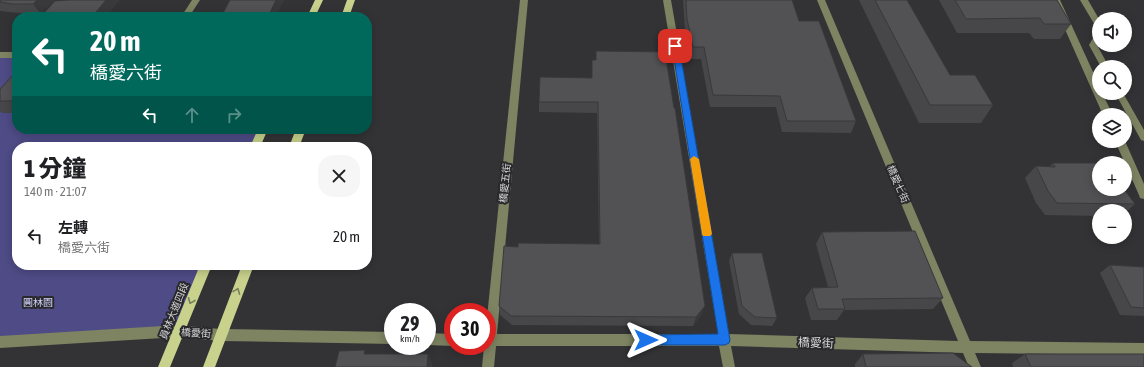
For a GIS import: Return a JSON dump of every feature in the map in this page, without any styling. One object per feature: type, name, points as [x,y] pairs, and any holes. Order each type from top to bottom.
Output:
[{"type":"main road","points":[[313,12],[319,0]]},
{"type":"main road","points":[[347,12],[351,0]]},
{"type":"main road","name":"員林大道四段","points":[[164,367],[204,270]]},
{"type":"main road","points":[[209,367],[246,270]]},
{"type":"street","points":[[188,12],[196,0]]},
{"type":"street","name":"橋愛五街","points":[[492,303],[524,0]]},
{"type":"street","points":[[668,0],[729,367]]},
{"type":"street","name":"橋愛七街","points":[[821,0],[975,367]]},
{"type":"street","points":[[1056,0],[1105,108]]},
{"type":"street","points":[[1084,0],[1092,13]]},
{"type":"street","points":[[0,55],[12,55]]},
{"type":"street","points":[[1123,100],[1144,138]]},
{"type":"street","points":[[1123,148],[1144,195]]},
{"type":"street","name":"橋愛街","points":[[0,342],[179,331],[220,335],[384,338]]},
{"type":"street","name":"橋愛街","points":[[496,340],[725,340],[967,348],[1144,349]]},
{"type":"street","name":"橋愛五街","points":[[488,355],[488,367]]},
{"type":"green space","name":"圓林園","points":[[0,55],[12,55],[12,134],[261,134],[257,142],[12,142],[12,270],[204,270],[179,331],[0,342]]},
{"type":"building","points":[[0,0],[37,0],[33,4],[12,4],[0,2]]},
{"type":"building","points":[[106,0],[96,12],[45,12],[55,1]]},
{"type":"building","points":[[230,0],[276,0],[270,12],[224,12]]},
{"type":"building","points":[[686,0],[792,0],[799,21],[819,21],[856,121],[787,121],[780,96],[713,95],[704,47],[693,47],[687,19]]},
{"type":"building","points":[[875,0],[907,0],[950,75],[975,75],[993,105],[930,105]]},
{"type":"building","points":[[955,0],[1057,0],[1071,24],[1044,24],[1040,18],[966,19]]},
{"type":"building","points":[[596,51],[665,52],[705,306],[696,317],[511,316],[499,306],[504,246],[518,247],[518,243],[600,244],[598,102],[539,102],[540,77],[592,78],[592,60],[596,60]]},
{"type":"building","points":[[12,76],[12,101],[0,101],[0,89]]},
{"type":"building","points":[[1053,163],[1092,163],[1092,196],[1129,196],[1135,204],[1057,203],[1048,191],[1036,166],[1055,167]]},
{"type":"building","points":[[915,231],[943,298],[842,299],[845,309],[818,309],[812,288],[838,287],[822,232]]},
{"type":"building","points":[[732,253],[762,253],[777,318],[755,317],[742,306]]},
{"type":"building","points":[[1110,265],[1144,267],[1144,308],[1131,307]]},
{"type":"building","points":[[365,350],[364,354],[428,355],[427,367],[335,367],[339,351]]},
{"type":"building","points":[[953,353],[972,367],[866,367],[863,354]]},
{"type":"building","points":[[1025,354],[1144,354],[1144,367],[1031,367]]},
{"type":"slow traffic","points":[[694,159],[707,234]]},
{"type":"route","points":[[646,340],[725,340],[675,46]]}]
